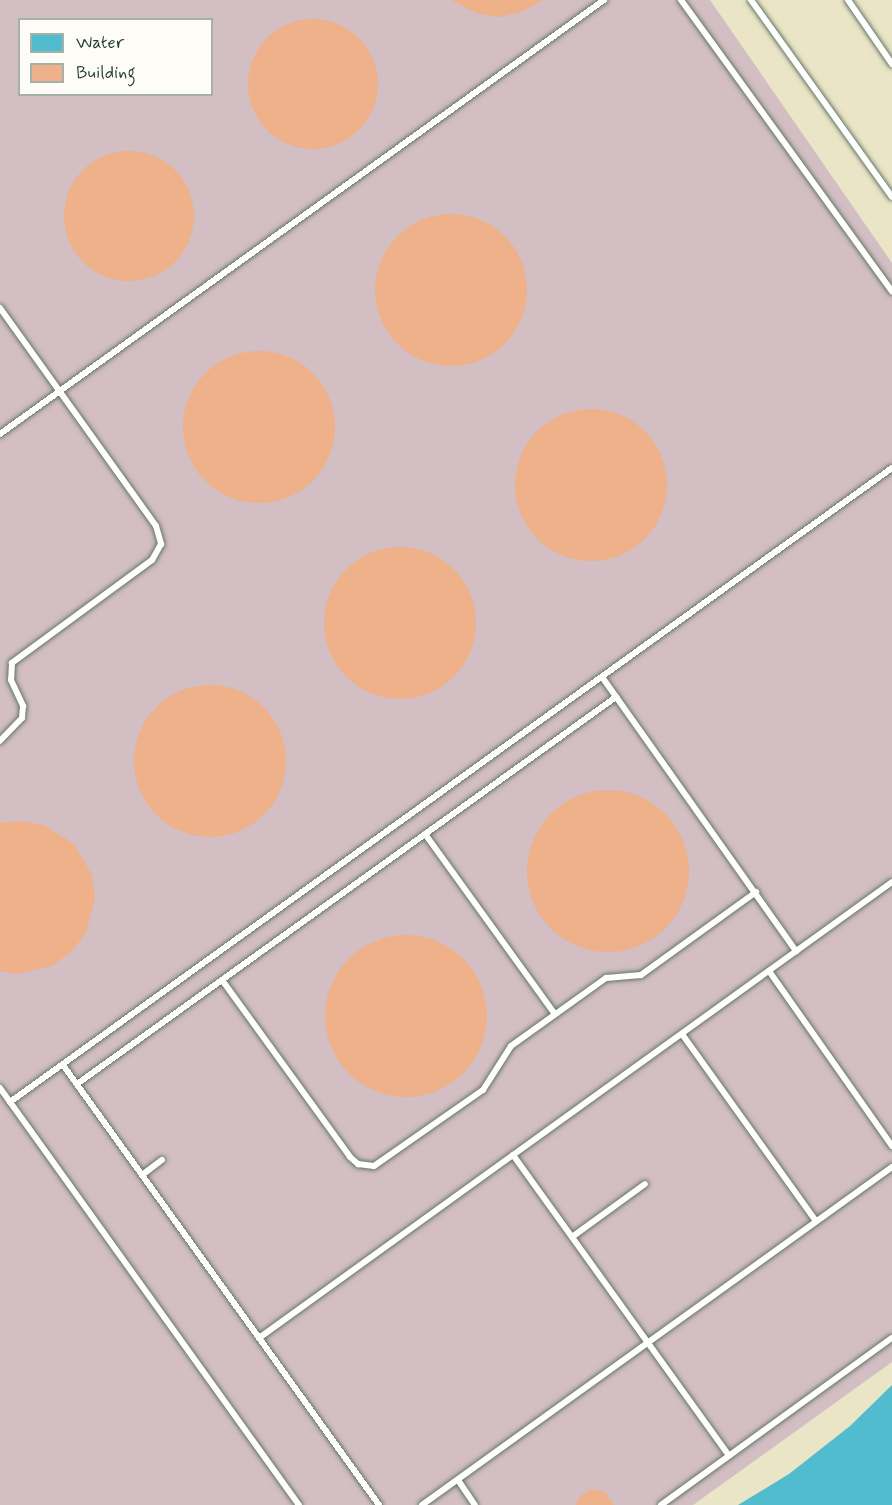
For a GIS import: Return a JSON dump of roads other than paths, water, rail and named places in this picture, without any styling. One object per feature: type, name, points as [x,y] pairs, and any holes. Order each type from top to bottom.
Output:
[{"type":"lane","points":[[0,434],[604,0]]},
{"type":"lane","points":[[681,0],[892,292]]},
{"type":"lane","points":[[751,0],[892,197]]},
{"type":"lane","points":[[848,0],[892,64]]},
{"type":"lane","points":[[0,308],[156,526],[161,544],[152,560],[12,663],[11,680],[23,706],[22,718],[0,741]]},
{"type":"lane","points":[[10,1102],[892,468]]},
{"type":"lane","points":[[602,677],[798,950],[767,972],[892,1146]]},
{"type":"lane","points":[[77,1084],[616,697]]},
{"type":"lane","points":[[425,834],[555,1014]]},
{"type":"lane","points":[[259,1338],[892,882]]},
{"type":"lane","points":[[222,980],[350,1157],[369,1167],[379,1164],[483,1090],[511,1046],[555,1014],[606,978],[641,975],[756,892]]},
{"type":"lane","points":[[682,1034],[816,1221]]},
{"type":"lane","points":[[63,1065],[379,1505]]},
{"type":"lane","points":[[0,1088],[299,1505]]},
{"type":"lane","points":[[513,1155],[729,1455]]},
{"type":"lane","points":[[142,1175],[162,1160]]},
{"type":"lane","points":[[422,1505],[892,1167]]},
{"type":"lane","points":[[572,1237],[645,1184]]},
{"type":"lane","points":[[661,1505],[892,1338]]},
{"type":"lane","points":[[458,1480],[475,1505]]},
{"type":"water","points":[[892,1385],[892,1505],[738,1505],[789,1474],[850,1426]]}]
